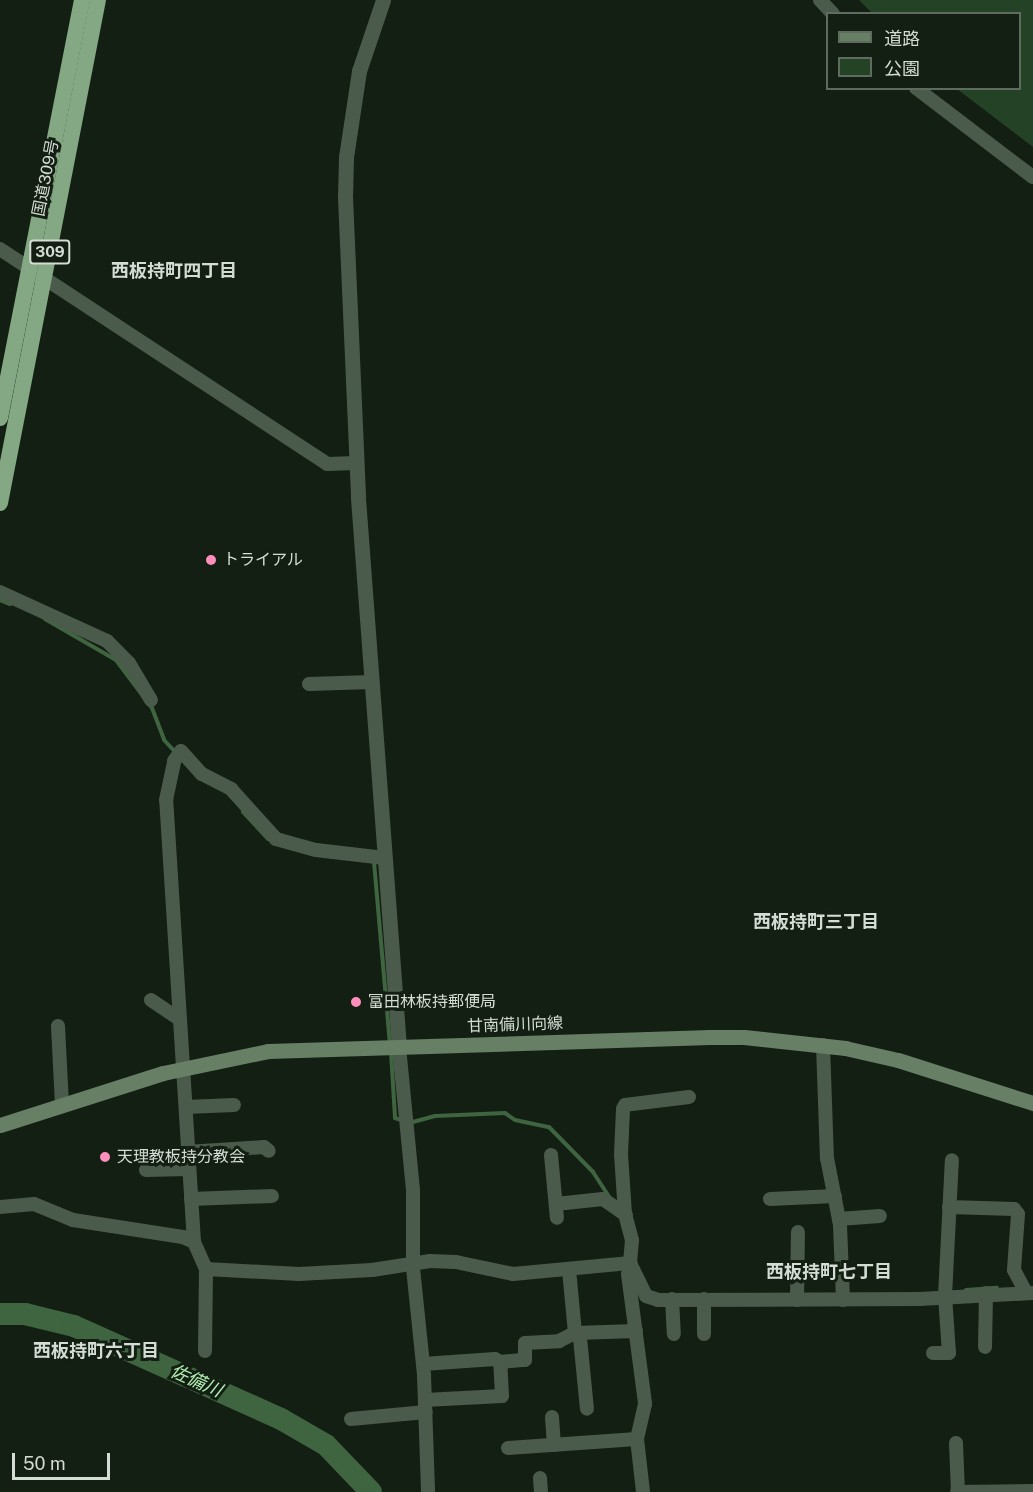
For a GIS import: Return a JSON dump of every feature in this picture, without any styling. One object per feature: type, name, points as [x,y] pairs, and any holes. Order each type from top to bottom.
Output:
[{"type":"highway","name":"国道309号","points":[[0,418],[82,0]]},
{"type":"highway","name":"国道309号","points":[[0,503],[98,0]]},
{"type":"main road","name":"甘南備川向線","points":[[0,1125],[185,1068],[268,1051],[732,1037],[823,1045],[898,1060],[1033,1103]]},
{"type":"street","points":[[383,0],[359,71],[346,157],[356,463],[399,1047],[413,1190],[413,1264],[423,1364],[428,1492]]},
{"type":"street","points":[[820,0],[831,12]]},
{"type":"street","points":[[919,90],[1033,177]]},
{"type":"street","points":[[0,249],[30,265],[327,464],[356,463]]},
{"type":"street","points":[[0,592],[107,641],[129,663],[151,700]]},
{"type":"street","points":[[309,684],[372,681]]},
{"type":"street","points":[[205,1351],[206,1269],[194,1242],[188,1169],[185,1068],[179,1019],[166,800],[170,772],[181,751],[202,774],[231,789],[276,840],[316,850],[385,858]]},
{"type":"street","points":[[151,1000],[179,1019]]},
{"type":"street","points":[[58,1026],[62,1105]]},
{"type":"street","points":[[823,1045],[827,1158],[839,1219],[843,1299]]},
{"type":"street","points":[[638,1492],[637,1439],[645,1404],[629,1263],[632,1240],[626,1215],[620,1136],[623,1109],[625,1105],[689,1097]]},
{"type":"street","points":[[186,1107],[234,1105]]},
{"type":"street","points":[[187,1152],[264,1147],[269,1151]]},
{"type":"street","points":[[551,1155],[556,1211],[603,1198],[626,1215]]},
{"type":"street","points":[[933,1353],[949,1353],[945,1296],[952,1160]]},
{"type":"street","points":[[146,1170],[188,1169]]},
{"type":"street","points":[[191,1199],[272,1196]]},
{"type":"street","points":[[770,1199],[835,1196]]},
{"type":"street","points":[[0,1207],[34,1204],[73,1220],[183,1237],[194,1242]]},
{"type":"street","points":[[949,1207],[1014,1209],[1018,1214],[1014,1270],[1029,1293]]},
{"type":"street","points":[[839,1219],[880,1216]]},
{"type":"street","points":[[797,1300],[798,1232]]},
{"type":"street","points":[[206,1269],[299,1274],[456,1262],[513,1274],[629,1263]]},
{"type":"street","points":[[629,1263],[646,1296],[672,1299],[797,1300],[1029,1293]]},
{"type":"street","points":[[569,1270],[575,1334],[580,1338],[586,1409]]},
{"type":"street","points":[[985,1347],[986,1293]]},
{"type":"street","points":[[672,1299],[674,1335]]},
{"type":"street","points":[[704,1299],[704,1334]]},
{"type":"street","points":[[423,1364],[495,1359],[500,1362],[525,1360],[525,1343],[559,1341],[575,1334],[636,1331]]},
{"type":"street","points":[[351,1419],[502,1396],[500,1362]]},
{"type":"street","points":[[552,1417],[554,1445]]},
{"type":"street","points":[[508,1448],[637,1439]]},
{"type":"street","points":[[956,1443],[958,1492],[1033,1491]]},
{"type":"street","points":[[540,1478],[541,1492]]},
{"type":"green space","points":[[859,0],[1033,0],[1033,147],[958,90],[1021,90],[1021,12],[871,12]]},
{"type":"waterway","points":[[0,600],[10,604]]},
{"type":"waterway","points":[[45,619],[116,660],[152,708],[164,740],[175,752]]},
{"type":"waterway","points":[[243,812],[268,839]]},
{"type":"waterway","points":[[374,862],[390,1044]]},
{"type":"waterway","points":[[391,1052],[395,1118],[401,1120]]},
{"type":"waterway","points":[[409,1123],[435,1116],[505,1113],[515,1120],[549,1127],[593,1172],[610,1198]]},
{"type":"waterway","points":[[966,1290],[997,1288]]},
{"type":"waterway","name":"佐備川","points":[[0,1314],[25,1314],[74,1326],[281,1419],[326,1445],[371,1492]]},
{"type":"place","name":"トライアル","points":[[211,560]]},
{"type":"place","name":"富田林板持郵便局","points":[[356,1002]]},
{"type":"place","name":"天理教板持分教会","points":[[105,1157]]},
{"type":"district","name":"西板持町四丁目","points":[[174,271]]},
{"type":"district","name":"西板持町三丁目","points":[[816,922]]},
{"type":"district","name":"西板持町七丁目","points":[[829,1272]]},
{"type":"district","name":"西板持町六丁目","points":[[96,1351]]}]
